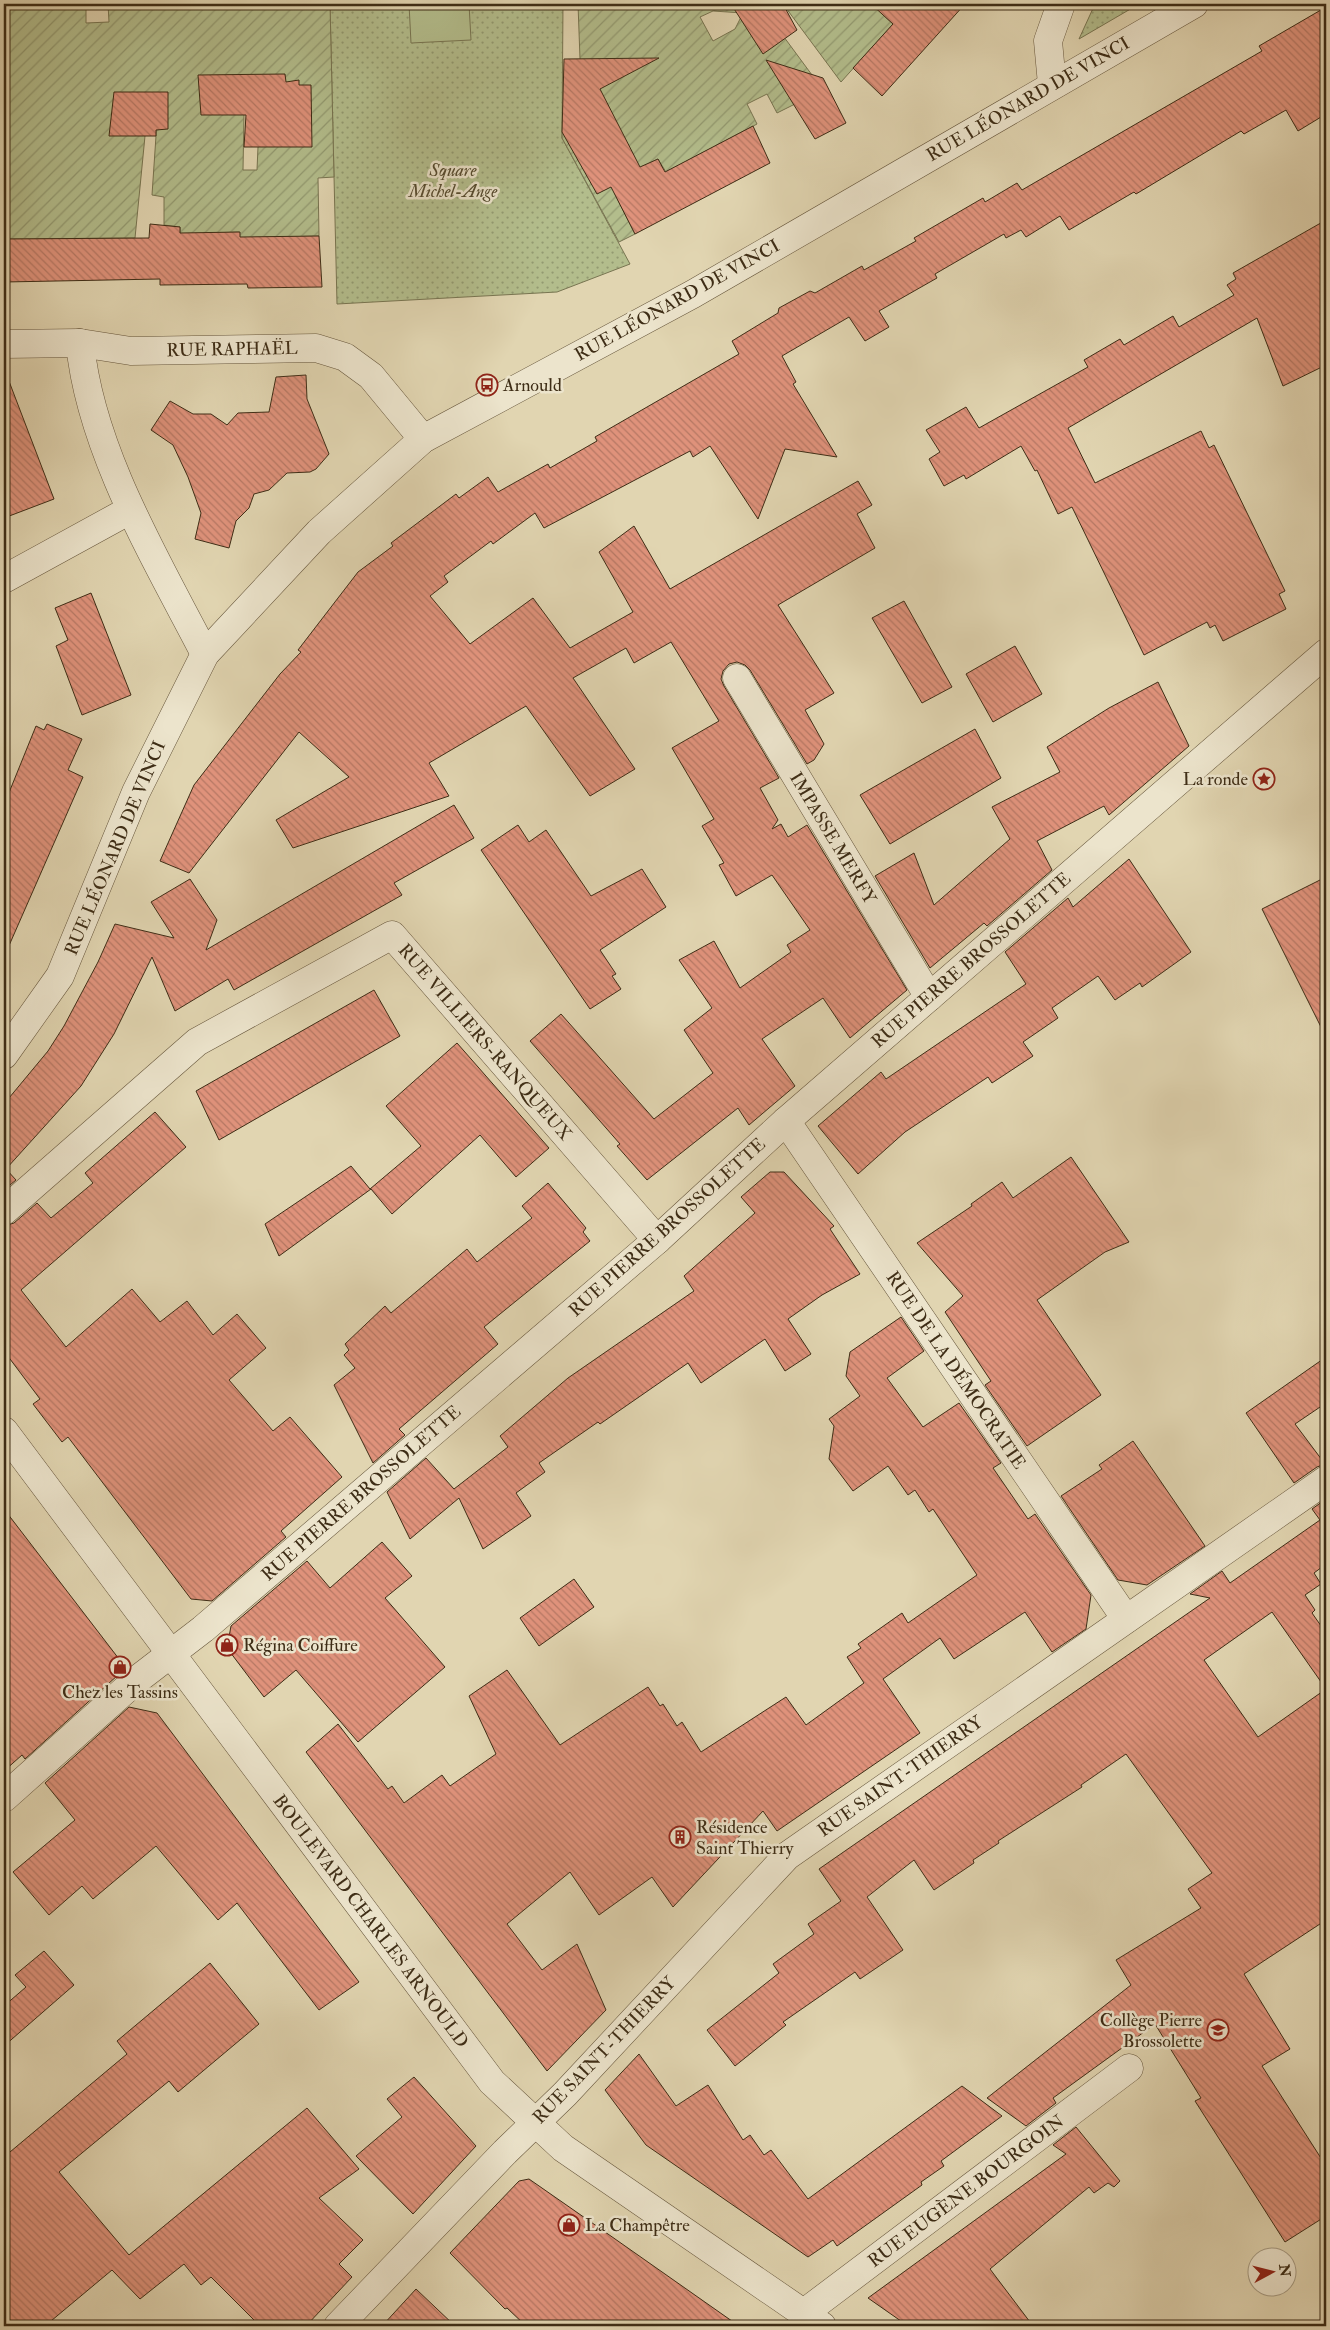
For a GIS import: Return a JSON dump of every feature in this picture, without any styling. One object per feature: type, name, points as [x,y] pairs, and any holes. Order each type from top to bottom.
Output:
[{"type":"street","points":[[1052,84],[1048,42],[1061,4]]},
{"type":"street","name":"RUE LÉONARD DE VINCI","points":[[4,1055],[60,976],[136,792],[205,654],[319,532],[423,439],[692,294],[1052,84],[1194,4]]},
{"type":"street","points":[[80,343],[82,366],[99,426],[130,510],[205,654]]},
{"type":"street","name":"RUE RAPHAËL","points":[[4,344],[80,343],[131,351],[316,348],[345,357],[371,376],[423,439]]},
{"type":"street","points":[[4,578],[130,510]]},
{"type":"street","name":"RUE PIERRE BROSSOLETTE","points":[[4,1798],[134,1682],[203,1629],[657,1240],[786,1121],[1326,653]]},
{"type":"street","name":"IMPASSE MERFY","points":[[737,678],[928,997]]},
{"type":"street","name":"RUE VILLIERS-RANQUEUX","points":[[4,1212],[198,1042],[392,935],[657,1240]]},
{"type":"street","name":"RUE DE LA DÉMOCRATIE","points":[[786,1121],[1126,1619]]},
{"type":"street","name":"BOULEVARD CHARLES ARNOULD","points":[[4,1431],[492,2082],[563,2148],[813,2320]]},
{"type":"street","name":"RUE SAINT-THIERRY","points":[[338,2326],[565,2094],[787,1856],[1326,1480]]},
{"type":"street","name":"RUE EUGÈNE BOURGOIN","points":[[813,2320],[1129,2068]]},
{"type":"green space","points":[[4,4],[86,4],[86,23],[109,22],[108,4],[330,4],[334,177],[318,178],[319,236],[280,237],[239,247],[239,232],[211,233],[180,244],[180,227],[164,225],[164,197],[152,195],[156,103],[145,136],[135,238],[4,239]],"holes":[[[244,114],[285,127],[258,147],[257,170],[243,170]]]},
{"type":"green space","name":"Square Michel-Ange","points":[[330,4],[563,4],[562,138],[630,264],[557,292],[337,304]]},
{"type":"green space","points":[[409,4],[469,4],[471,40],[411,43]]},
{"type":"green space","points":[[578,4],[750,4],[770,12],[767,14],[812,75],[795,104],[777,113],[767,94],[747,104],[757,124],[666,172],[658,159],[641,167],[617,198],[635,234],[619,242],[562,138],[563,121],[580,59]],"holes":[[[713,11],[743,13],[735,29],[713,41],[700,17]]]},
{"type":"green space","points":[[783,4],[890,4],[881,13],[893,24],[841,82]]},
{"type":"green space","points":[[1095,4],[1139,4],[1079,39]]},
{"type":"building","points":[[731,4],[783,4],[797,30],[763,54]]},
{"type":"building","points":[[871,4],[965,4],[882,96],[853,68],[893,24]]},
{"type":"building","points":[[1326,7],[1326,114],[1298,131],[1286,110],[1244,134],[1241,131],[1136,194],[1134,192],[1069,230],[1060,216],[1026,237],[1021,230],[1006,238],[1004,234],[935,274],[937,278],[879,311],[889,327],[865,341],[849,317],[782,356],[796,382],[793,384],[837,457],[785,449],[758,519],[710,446],[693,457],[690,451],[544,528],[535,513],[493,544],[491,541],[444,576],[448,582],[430,596],[470,644],[533,598],[570,648],[633,612],[599,552],[634,526],[670,589],[858,481],[872,505],[857,514],[875,548],[778,605],[834,693],[805,710],[824,744],[814,760],[807,764],[750,670],[745,665],[737,662],[729,664],[723,671],[721,679],[779,778],[760,788],[778,820],[772,829],[781,824],[788,837],[807,825],[907,990],[850,1038],[823,998],[762,1039],[795,1086],[749,1125],[738,1108],[647,1180],[617,1146],[620,1144],[530,1041],[561,1014],[654,1119],[713,1073],[684,1030],[712,1008],[679,960],[714,941],[740,988],[791,952],[787,945],[810,930],[772,875],[736,896],[719,865],[724,863],[702,826],[714,819],[672,748],[719,721],[671,642],[634,663],[626,648],[573,678],[635,769],[590,796],[526,706],[429,763],[449,796],[293,848],[276,820],[349,777],[299,732],[189,873],[160,861],[194,785],[280,674],[301,652],[298,650],[358,572],[393,546],[391,543],[456,494],[459,498],[488,477],[498,492],[548,464],[550,468],[597,441],[595,437],[739,354],[732,341],[778,313],[779,308],[810,291],[815,293],[862,266],[864,270],[916,241],[914,238],[983,198],[985,202],[1017,183],[1022,190],[1262,51],[1259,46]]},
{"type":"building","points":[[659,58],[600,89],[640,167],[658,159],[665,172],[753,126],[770,163],[635,234],[611,187],[597,194],[562,132],[564,59]]},
{"type":"building","points":[[766,60],[823,78],[846,123],[815,139]]},
{"type":"building","points":[[285,74],[286,82],[299,80],[299,85],[311,85],[312,147],[244,147],[246,115],[201,115],[198,75]]},
{"type":"building","points":[[114,92],[168,92],[168,129],[156,130],[156,136],[109,136]]},
{"type":"building","points":[[1326,220],[1326,365],[1283,386],[1257,318],[1068,428],[1095,483],[1201,431],[1209,448],[1214,445],[1285,591],[1279,594],[1286,609],[1223,641],[1215,625],[1210,628],[1207,622],[1144,655],[1072,507],[1058,514],[1037,470],[1035,471],[1021,446],[966,479],[964,475],[944,486],[929,459],[940,452],[926,430],[966,407],[979,428],[1088,367],[1084,360],[1120,339],[1124,345],[1173,316],[1179,327],[1234,295],[1227,285],[1236,279],[1233,273]]},
{"type":"building","points":[[150,224],[180,227],[180,233],[240,232],[240,237],[319,236],[322,287],[248,288],[247,284],[160,285],[160,279],[4,282],[4,239],[149,238]]},
{"type":"building","points":[[306,375],[307,399],[329,454],[316,469],[310,472],[287,473],[269,490],[254,494],[249,508],[236,521],[229,548],[195,539],[201,513],[188,477],[173,445],[151,430],[170,401],[193,414],[211,414],[227,425],[238,413],[269,412],[276,377]]},
{"type":"building","points":[[4,376],[7,376],[54,499],[4,518]]},
{"type":"building","points":[[91,593],[131,695],[82,715],[56,646],[68,640],[55,608]]},
{"type":"building","points":[[904,601],[952,687],[922,703],[872,618]]},
{"type":"building","points":[[1015,646],[1042,694],[993,722],[966,674]]},
{"type":"building","points":[[1158,682],[1189,746],[1109,815],[1104,806],[1037,841],[1052,870],[987,926],[984,923],[930,968],[875,876],[914,853],[934,905],[1010,839],[992,807],[1060,772],[1047,747],[1109,708]]},
{"type":"building","points":[[47,724],[82,739],[68,770],[83,777],[4,957],[4,805],[36,726],[44,730]]},
{"type":"building","points":[[975,729],[1001,778],[890,844],[860,795]]},
{"type":"building","points":[[454,805],[474,838],[394,883],[402,895],[234,990],[228,979],[175,1011],[152,957],[114,1034],[81,1086],[6,1169],[16,1180],[4,1190],[4,1104],[48,1051],[64,1026],[98,962],[115,924],[174,938],[151,902],[190,879],[217,920],[206,950]]},
{"type":"building","points":[[518,825],[529,842],[546,830],[591,896],[642,869],[666,907],[600,950],[616,974],[612,976],[621,989],[590,1009],[481,850]]},
{"type":"building","points":[[1129,859],[1191,952],[1142,987],[1140,983],[1115,1000],[1098,976],[1052,1008],[1058,1018],[1023,1042],[1033,1056],[992,1083],[988,1077],[905,1132],[858,1174],[818,1126],[881,1072],[886,1079],[1026,984],[1005,952],[1068,898],[1073,907]]},
{"type":"building","points":[[1326,877],[1326,1037],[1262,909]]},
{"type":"building","points":[[374,990],[400,1036],[219,1140],[196,1091]]},
{"type":"building","points":[[457,1043],[549,1148],[516,1177],[480,1135],[392,1214],[371,1189],[279,1256],[265,1224],[351,1166],[370,1189],[421,1146],[386,1106]]},
{"type":"building","points":[[155,1112],[186,1147],[21,1290],[66,1347],[132,1289],[160,1322],[187,1301],[213,1335],[237,1314],[266,1348],[229,1380],[273,1431],[290,1417],[342,1477],[281,1531],[286,1537],[212,1601],[191,1599],[68,1437],[62,1442],[33,1404],[40,1399],[4,1351],[4,1226],[14,1223],[37,1203],[51,1218],[93,1183],[85,1173]]},
{"type":"building","points":[[1071,1157],[1129,1242],[1105,1252],[1037,1300],[1101,1395],[1027,1446],[985,1385],[991,1381],[945,1312],[963,1296],[917,1243],[972,1206],[971,1204],[1002,1182],[1013,1198]]},
{"type":"building","points":[[770,1172],[784,1172],[834,1226],[830,1229],[860,1274],[822,1295],[788,1319],[811,1354],[785,1371],[765,1339],[701,1383],[688,1363],[600,1424],[598,1422],[539,1463],[545,1472],[516,1493],[531,1516],[483,1549],[459,1498],[410,1539],[387,1492],[426,1458],[454,1489],[508,1447],[500,1436],[568,1378],[694,1291],[684,1276],[755,1213],[741,1197]]},
{"type":"building","points":[[548,1183],[586,1228],[583,1232],[590,1241],[484,1327],[498,1344],[399,1429],[405,1435],[373,1463],[334,1385],[355,1368],[344,1355],[349,1350],[345,1344],[385,1306],[391,1313],[467,1249],[477,1262],[532,1218],[522,1206]]},
{"type":"building","points":[[901,1317],[924,1351],[887,1378],[923,1427],[959,1403],[1001,1463],[993,1468],[1028,1519],[1035,1514],[1091,1595],[1086,1629],[1052,1652],[1025,1612],[954,1659],[940,1638],[883,1679],[920,1733],[777,1831],[763,1811],[673,1907],[652,1877],[599,1915],[570,1872],[507,1924],[542,1970],[577,1944],[606,2010],[547,2071],[306,1752],[338,1724],[388,1789],[392,1786],[404,1803],[442,1775],[450,1786],[496,1754],[469,1696],[507,1670],[560,1745],[648,1687],[660,1706],[663,1704],[677,1726],[682,1722],[701,1752],[786,1697],[806,1725],[864,1683],[847,1657],[861,1648],[858,1644],[902,1613],[908,1623],[977,1575],[933,1509],[929,1512],[915,1490],[908,1495],[888,1466],[853,1491],[829,1459],[834,1426],[829,1419],[860,1396],[846,1376],[850,1352]]},
{"type":"building","points":[[1326,1357],[1326,1403],[1295,1424],[1325,1464],[1317,1467],[1294,1483],[1246,1413]]},
{"type":"building","points":[[1133,1441],[1205,1546],[1147,1585],[1118,1580],[1061,1496],[1102,1469],[1099,1465]]},
{"type":"building","points":[[1326,1499],[1326,1564],[1314,1573],[1321,1584],[1305,1595],[1315,1610],[1312,1613],[1326,1633],[1326,1689],[1326,1920],[1244,1974],[1290,2049],[1262,2066],[1326,2166],[1326,2216],[1285,2242],[1195,2101],[1201,2098],[1155,2024],[1053,2098],[1056,2103],[1026,2126],[987,2098],[1131,1985],[1116,1960],[1201,1908],[1188,1889],[1212,1873],[1126,1754],[1081,1785],[1082,1787],[998,1841],[999,1843],[973,1860],[974,1863],[934,1890],[914,1860],[867,1897],[903,1950],[860,1979],[855,1972],[783,2022],[786,2025],[735,2066],[707,2030],[779,1973],[773,1964],[814,1934],[808,1924],[841,1901],[819,1869],[1210,1598],[1190,1594],[1222,1571],[1230,1583],[1320,1520],[1312,1509]],"holes":[[[1272,1612],[1326,1689],[1258,1737],[1204,1660]]]},
{"type":"building","points":[[4,1509],[119,1659],[118,1675],[25,1759],[22,1755],[4,1771]]},
{"type":"building","points":[[382,1542],[412,1576],[385,1598],[445,1667],[358,1742],[296,1670],[264,1697],[227,1648],[231,1626],[307,1561],[330,1588]]},
{"type":"building","points":[[574,1579],[594,1607],[539,1646],[520,1618]]},
{"type":"building","points":[[129,1707],[157,1713],[359,1982],[319,2010],[237,1903],[218,1920],[156,1846],[93,1899],[82,1886],[49,1915],[13,1872],[75,1820],[45,1783]]},
{"type":"building","points":[[44,1951],[74,1985],[4,2046],[4,2006],[26,1987],[15,1975]]},
{"type":"building","points":[[210,1963],[259,2024],[178,2092],[169,2081],[59,2172],[129,2255],[307,2108],[359,2169],[319,2198],[363,2240],[339,2264],[352,2277],[306,2326],[260,2326],[211,2277],[201,2285],[184,2264],[140,2299],[112,2270],[45,2326],[4,2326],[4,2157],[127,2054],[117,2041]]},
{"type":"building","points":[[639,2054],[676,2106],[708,2085],[743,2140],[750,2135],[764,2155],[771,2150],[808,2199],[962,2086],[1002,2116],[941,2161],[944,2166],[921,2182],[922,2185],[837,2246],[833,2240],[808,2257],[646,2145],[605,2090]]},
{"type":"building","points":[[414,2077],[476,2146],[413,2214],[356,2156],[402,2117],[387,2099]]},
{"type":"building","points":[[1076,2127],[1120,2181],[1114,2187],[1108,2183],[1094,2193],[1089,2187],[990,2269],[1033,2326],[908,2326],[868,2298],[1066,2154],[1053,2145]]},
{"type":"building","points":[[529,2179],[739,2326],[526,2326],[507,2308],[505,2309],[450,2253],[519,2181]]},
{"type":"building","points":[[416,2289],[455,2326],[382,2326]]},
{"type":"place","name":"Arnould","points":[[487,385]]},
{"type":"place","name":"La ronde","points":[[1264,779]]},
{"type":"place","name":"Régina Coiffure","points":[[227,1645]]},
{"type":"place","name":"Chez les Tassins","points":[[120,1667]]},
{"type":"place","name":"Résidence Saint Thierry","points":[[680,1837]]},
{"type":"place","name":"Collège Pierre Brossolette","points":[[1218,2030]]},
{"type":"place","name":"La Champêtre","points":[[569,2225]]}]
